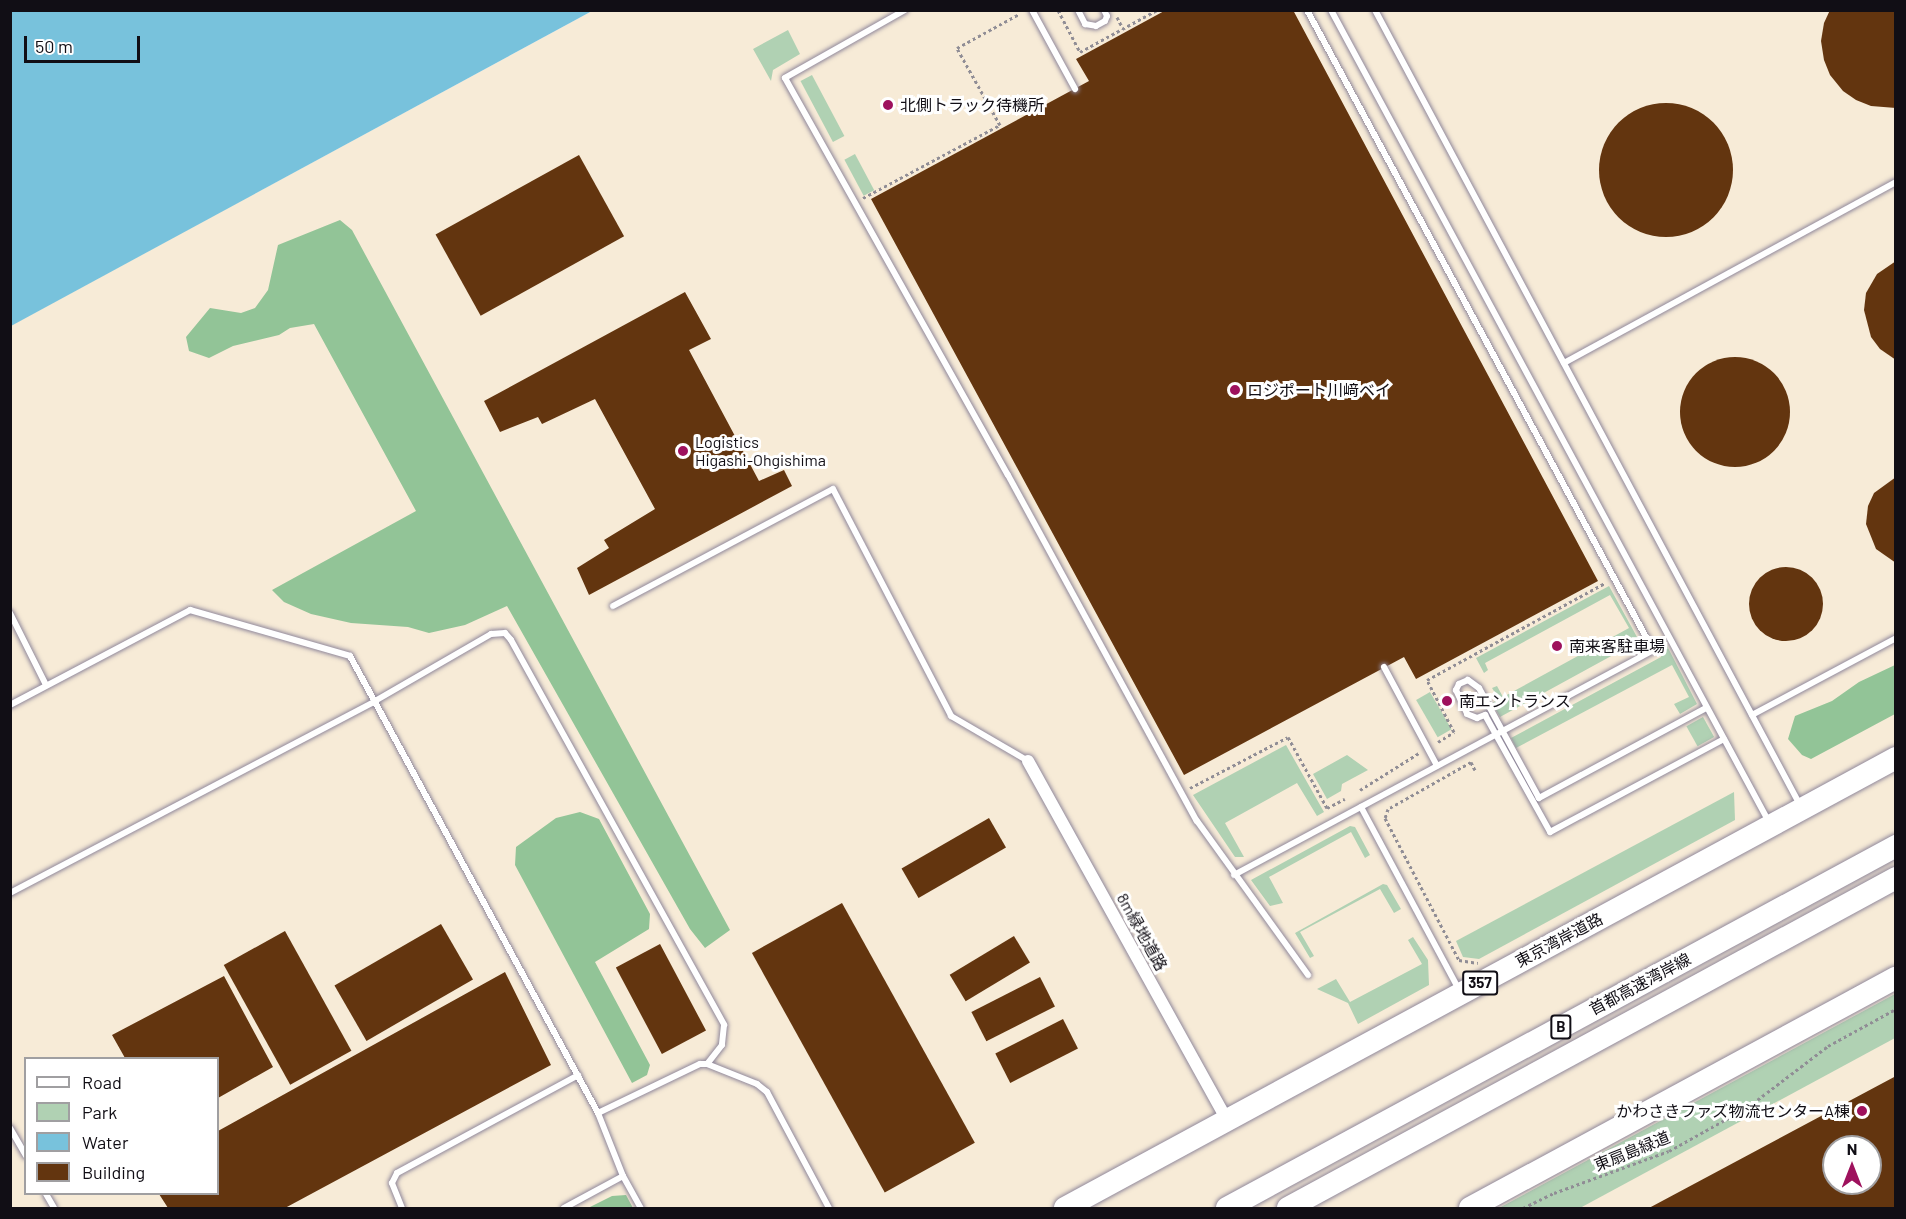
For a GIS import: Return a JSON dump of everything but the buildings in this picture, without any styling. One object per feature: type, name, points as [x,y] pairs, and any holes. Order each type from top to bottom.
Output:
[{"type":"highway","name":"東京湾岸道路","points":[[1065,1209],[1227,1119],[1896,758]]},
{"type":"highway","name":"首都高速湾岸線","points":[[1227,1209],[1896,846]]},
{"type":"highway","name":"首都高速湾岸線","points":[[1288,1209],[1896,878]]},
{"type":"highway","points":[[1470,1209],[1896,978]]},
{"type":"street","name":"8m緑地道路","points":[[1028,761],[1227,1119]]},
{"type":"lane","points":[[905,10],[785,78],[1197,821],[1308,975]]},
{"type":"lane","points":[[1032,10],[1075,89]]},
{"type":"lane","points":[[1078,10],[1085,24],[1096,26],[1105,21],[1107,16],[1104,10]]},
{"type":"lane","points":[[1234,875],[1653,650],[1307,10]]},
{"type":"lane","points":[[1331,10],[1771,825]]},
{"type":"lane","points":[[1375,10],[1802,808]]},
{"type":"lane","points":[[1564,363],[1896,182]]},
{"type":"lane","points":[[614,606],[833,489],[951,716],[1028,761]]},
{"type":"lane","points":[[10,705],[190,610],[350,656],[598,1113],[623,1176],[641,1209]]},
{"type":"lane","points":[[10,613],[46,685]]},
{"type":"lane","points":[[10,893],[375,701],[491,634],[505,633],[512,640],[724,1025],[722,1045],[707,1064],[683,1071],[598,1113]]},
{"type":"lane","points":[[1752,715],[1896,638]]},
{"type":"lane","points":[[1384,667],[1437,766]]},
{"type":"lane","points":[[1706,708],[1539,798],[1499,733],[1485,715],[1477,718],[1467,714],[1457,698],[1456,690],[1459,684],[1468,680],[1474,682],[1499,733],[1550,832],[1724,739]]},
{"type":"lane","points":[[1361,807],[1461,993]]},
{"type":"lane","points":[[707,1064],[757,1084],[767,1092],[829,1209]]},
{"type":"lane","points":[[402,1209],[392,1183],[397,1173],[578,1075]]},
{"type":"lane","points":[[10,1128],[24,1152]]},
{"type":"lane","points":[[564,1209],[623,1176]]},
{"type":"lane","points":[[47,1195],[54,1209]]},
{"type":"path","points":[[1058,10],[1080,52],[1157,10]]},
{"type":"path","points":[[867,209],[862,199],[1000,125],[957,48],[1019,15]]},
{"type":"path","points":[[1438,742],[1455,732],[1427,680],[1605,583]]},
{"type":"path","points":[[1188,789],[1288,737],[1327,808],[1345,799]]},
{"type":"path","points":[[1360,790],[1419,753]]},
{"type":"path","points":[[1475,770],[1471,762],[1388,809],[1385,818],[1459,960],[1479,963]]},
{"type":"path","name":"東扇島緑道","points":[[1523,1209],[1554,1193],[1669,1151],[1748,1107],[1828,1046],[1896,1009]]},
{"type":"shaded area","points":[[592,11],[1895,11],[1895,1208],[11,1208],[10,326]]},
{"type":"green space","points":[[788,30],[800,54],[773,70],[771,81],[753,49]]},
{"type":"green space","points":[[812,75],[844,136],[833,142],[801,81]]},
{"type":"green space","points":[[855,154],[874,190],[864,196],[844,160]]},
{"type":"green space","points":[[340,220],[352,230],[730,930],[705,948],[690,929],[507,606],[465,625],[429,633],[408,627],[351,623],[311,614],[284,602],[272,590],[416,511],[314,324],[290,328],[279,335],[233,346],[209,358],[189,351],[186,337],[210,308],[241,313],[255,308],[268,290],[278,245]]},
{"type":"green space","points":[[1609,586],[1637,637],[1635,643],[1500,717],[1492,703],[1499,699],[1492,688],[1497,686],[1503,697],[1629,628],[1610,595],[1485,663],[1488,670],[1484,673],[1476,658]]},
{"type":"green space","points":[[1665,642],[1697,704],[1680,714],[1674,704],[1689,697],[1672,665],[1516,748],[1511,738],[1661,657]]},
{"type":"green space","points":[[1895,665],[1895,714],[1811,759],[1802,755],[1788,739],[1795,716],[1832,701],[1859,682]]},
{"type":"green space","points":[[1430,692],[1452,729],[1438,737],[1416,700]]},
{"type":"green space","points":[[1703,717],[1714,737],[1698,746],[1686,726]]},
{"type":"green space","points":[[1286,745],[1324,812],[1317,816],[1297,783],[1225,823],[1244,857],[1235,857],[1193,795]]},
{"type":"green space","points":[[1347,755],[1368,770],[1342,784],[1341,791],[1327,799],[1313,774]]},
{"type":"green space","points":[[1734,792],[1735,820],[1479,959],[1463,957],[1456,941]]},
{"type":"green space","points":[[580,812],[599,819],[650,914],[649,929],[595,962],[650,1065],[647,1075],[632,1083],[515,865],[516,847],[556,818]]},
{"type":"green space","points":[[1350,826],[1355,827],[1370,855],[1365,858],[1351,832],[1269,877],[1283,903],[1270,906],[1251,880]]},
{"type":"green space","points":[[1383,884],[1387,885],[1401,909],[1394,913],[1380,889],[1300,932],[1314,956],[1310,958],[1295,933]]},
{"type":"green space","points":[[1413,937],[1428,960],[1429,985],[1358,1024],[1348,1003],[1317,989],[1336,979],[1350,1002],[1422,964],[1408,940]]},
{"type":"green space","points":[[1895,994],[1895,1038],[1580,1208],[1499,1208]]},
{"type":"green space","points":[[626,1195],[633,1208],[588,1208],[612,1196]]},
{"type":"water","points":[[11,10],[592,10],[592,11],[11,326]]},
{"type":"place","name":"北側トラック待機所","points":[[888,105]]},
{"type":"place","name":"ロジポート川﨑ベイ","points":[[1235,390]]},
{"type":"place","name":"Logistics Higashi-Ohgishima","points":[[683,451]]},
{"type":"place","name":"南来客駐車場","points":[[1557,646]]},
{"type":"place","name":"南エントランス","points":[[1447,701]]},
{"type":"place","name":"かわさきファズ物流センターA棟","points":[[1862,1111]]}]
